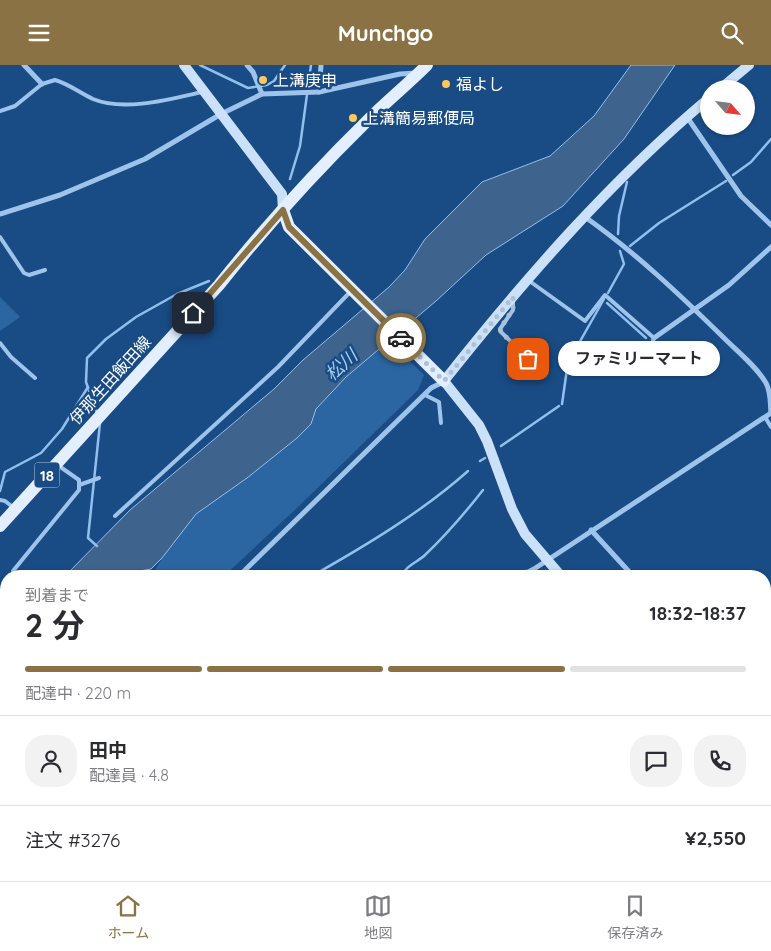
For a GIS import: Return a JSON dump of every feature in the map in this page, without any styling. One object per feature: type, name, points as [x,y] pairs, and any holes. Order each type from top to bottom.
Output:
[{"type":"main road","name":"伊那生田飯田線","points":[[0,526],[219,285],[299,190],[368,120],[423,69]]},
{"type":"main road","points":[[283,210],[289,227],[444,381]]},
{"type":"street","points":[[24,65],[42,84]]},
{"type":"street","points":[[184,65],[282,194],[283,210]]},
{"type":"street","points":[[247,65],[253,72],[261,92]]},
{"type":"street","points":[[316,92],[321,65]]},
{"type":"street","points":[[731,80],[749,65]]},
{"type":"street","points":[[0,215],[60,195],[145,159],[261,92],[316,92],[423,69]]},
{"type":"street","points":[[245,570],[431,388],[444,381],[528,279],[584,216],[646,153],[700,106]]},
{"type":"street","points":[[687,117],[741,196],[771,225]]},
{"type":"street","points":[[531,570],[771,413],[770,391],[759,373],[694,309],[611,235],[584,216]]},
{"type":"street","points":[[654,338],[729,285],[771,247]]},
{"type":"street","points":[[444,381],[479,425],[487,441],[512,509],[525,534],[555,570]]},
{"type":"street","points":[[591,530],[628,570]]},
{"type":"lane","points":[[253,65],[253,72]]},
{"type":"lane","points":[[0,111],[15,106],[42,84],[55,79],[99,101],[135,104],[204,91]]},
{"type":"lane","points":[[0,237],[24,273],[29,275],[45,270]]},
{"type":"lane","points":[[528,279],[586,321],[605,295],[654,338],[651,345],[632,357]]},
{"type":"lane","points":[[115,516],[278,367],[354,291]]},
{"type":"lane","points":[[513,297],[513,309],[500,329],[501,332],[543,373]]},
{"type":"lane","points":[[0,343],[11,357],[35,378]]},
{"type":"lane","points":[[425,395],[439,402],[441,423]]},
{"type":"lane","points":[[765,417],[771,427]]},
{"type":"lane","points":[[14,570],[79,490],[79,480],[57,464]]},
{"type":"lane","points":[[79,485],[99,478]]},
{"type":"lane","points":[[0,501],[5,501],[16,509]]},
{"type":"shaded area","points":[[0,297],[20,317],[0,331]]},
{"type":"shaded area","points":[[389,341],[424,375],[418,390],[230,570],[155,570],[162,558],[196,514],[247,478],[297,438],[311,424],[316,409],[346,377]]},
{"type":"water","name":"松川","points":[[631,65],[675,65],[624,139],[563,206],[486,255],[436,301],[346,377],[316,409],[311,424],[297,438],[247,478],[196,514],[162,558],[151,569],[71,570],[130,510],[274,389],[303,360],[389,287],[405,270],[425,239],[482,182],[550,156],[594,116]]},
{"type":"waterway","points":[[200,65],[248,88],[267,85],[274,81],[285,65]]},
{"type":"waterway","points":[[290,179],[300,146],[311,65]]},
{"type":"waterway","points":[[733,175],[751,162],[771,139]]},
{"type":"waterway","points":[[630,246],[659,223],[726,181]]},
{"type":"waterway","points":[[618,234],[619,216],[627,182]]},
{"type":"waterway","points":[[608,293],[624,264],[620,251]]},
{"type":"waterway","points":[[97,413],[86,382],[87,358],[106,339],[136,317],[177,294],[209,281]]},
{"type":"waterway","points":[[562,404],[567,369],[574,352],[604,299]]},
{"type":"waterway","points":[[607,303],[646,338]]},
{"type":"waterway","points":[[657,346],[682,353],[705,349]]},
{"type":"waterway","points":[[0,491],[5,472],[41,453],[62,429],[88,387]]},
{"type":"waterway","points":[[501,446],[559,406]]},
{"type":"waterway","points":[[97,546],[88,538],[100,423]]},
{"type":"waterway","points":[[480,461],[485,458]]},
{"type":"waterway","points":[[322,570],[412,514],[468,471]]},
{"type":"waterway","points":[[406,570],[422,558],[440,540],[483,490]]},
{"type":"way so far","points":[[401,338],[444,381],[513,297],[513,309],[500,329],[528,359]]},
{"type":"place","name":"上溝庚申","points":[[263,80]]},
{"type":"place","name":"福よし","points":[[446,84]]},
{"type":"place","name":"上溝簡易郵便局","points":[[353,118]]},
{"type":"place","name":"ファミリーマート","points":[[528,359]]},
{"type":"route","points":[[193,313],[283,210],[289,227],[401,338]]}]
